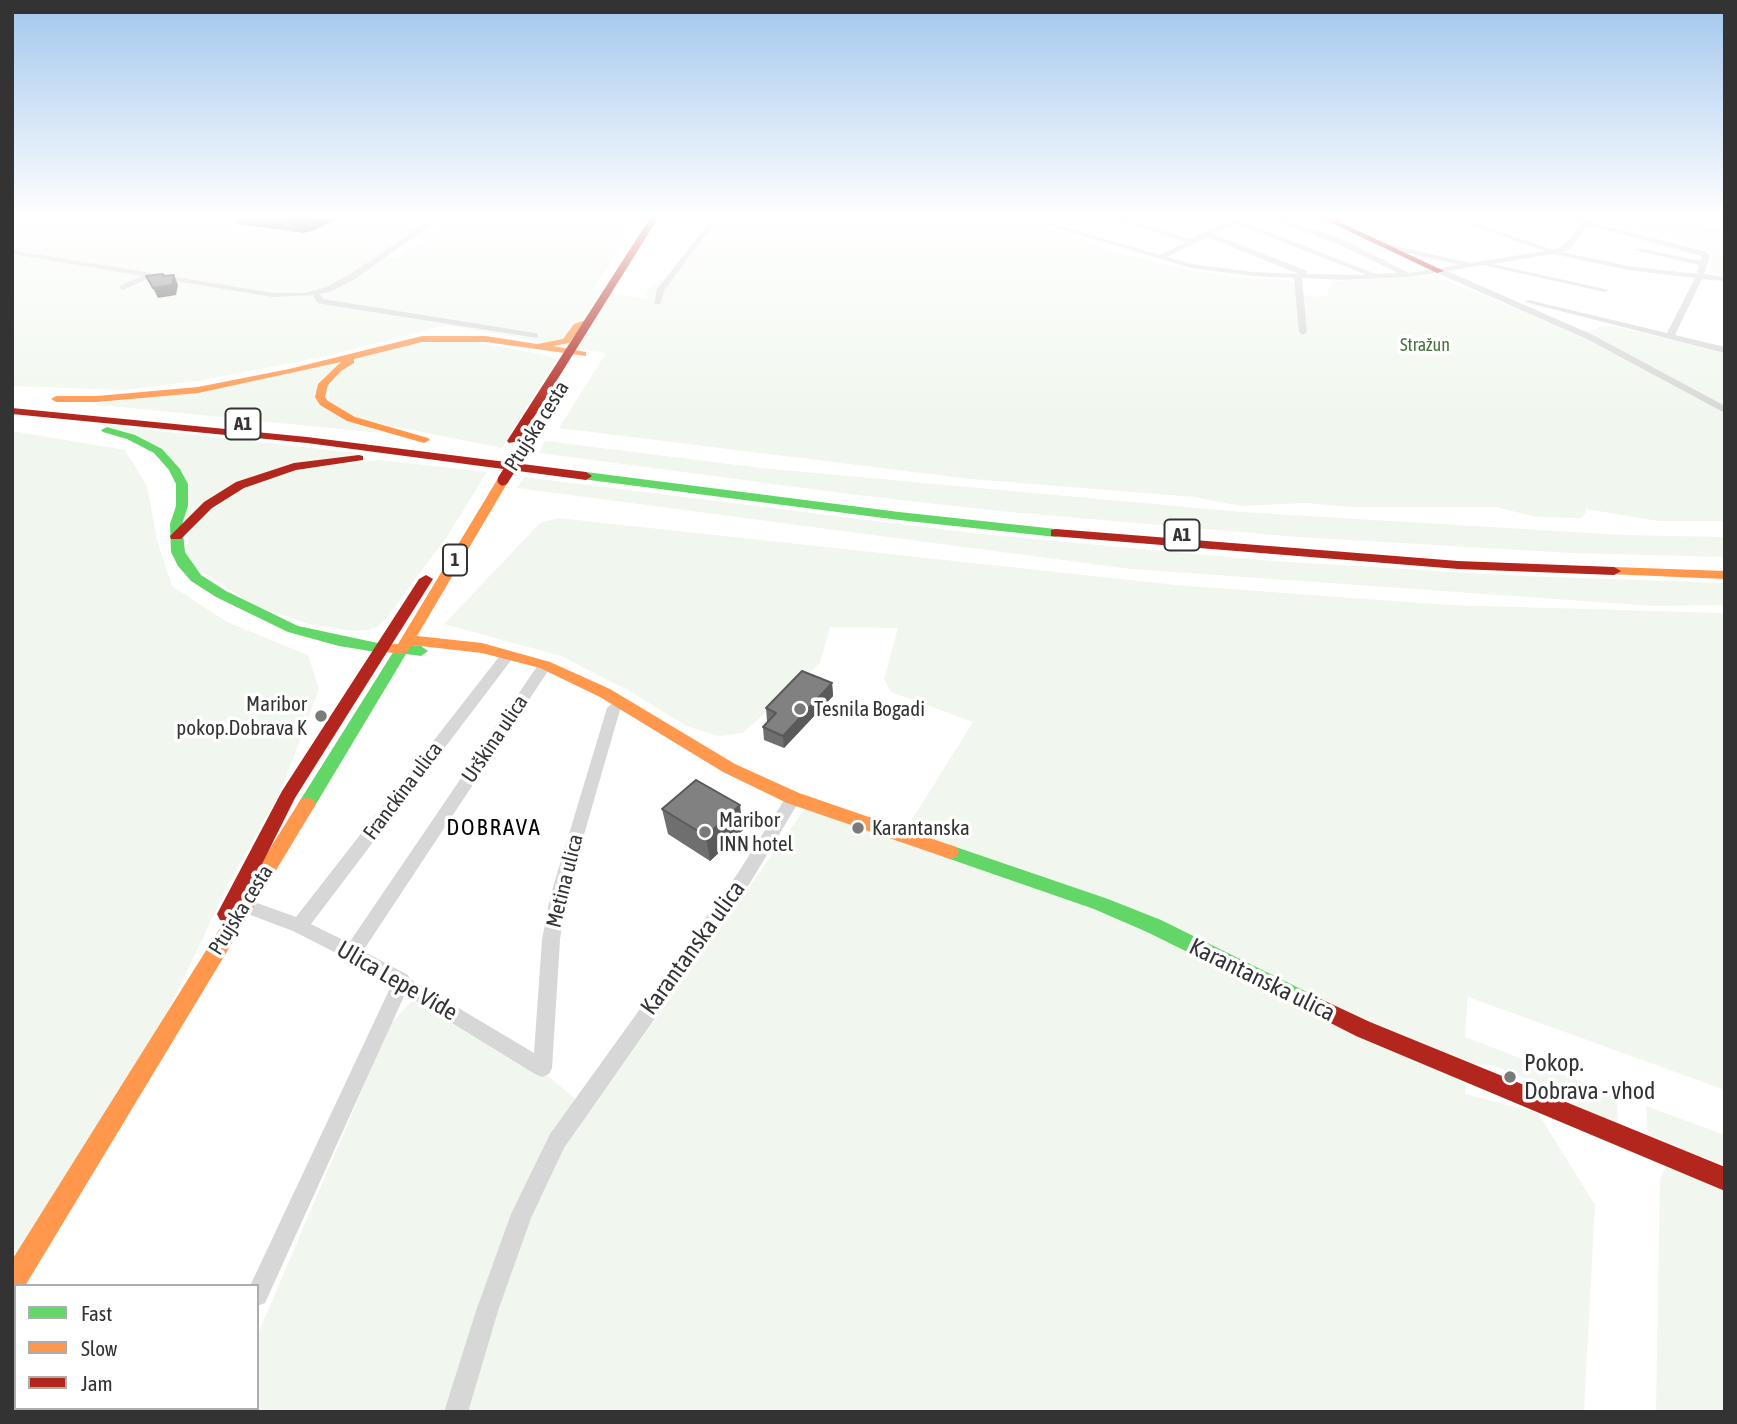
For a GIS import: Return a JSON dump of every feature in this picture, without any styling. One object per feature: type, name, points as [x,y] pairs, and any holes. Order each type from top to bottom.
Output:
[{"type":"main road","name":"Ptujska cesta","points":[[575,353],[586,323],[611,284]]},
{"type":"main road","name":"Ptujska cesta","points":[[207,965],[225,918],[288,795],[385,643],[496,480],[620,284]]},
{"type":"main road","points":[[519,344],[559,344],[571,337],[577,326],[586,323]]},
{"type":"main road","points":[[12,401],[97,399],[198,390],[289,372],[422,339],[453,337],[575,353]]},
{"type":"main road","points":[[176,536],[208,505],[225,494],[262,476],[294,467],[346,458],[408,458],[449,462],[469,455],[460,445],[412,438],[373,427],[333,411],[324,403],[320,391],[329,376],[350,360],[379,349]]},
{"type":"main road","name":"A1","points":[[12,401],[181,417],[899,516],[1112,539],[1458,565],[1725,575]]},
{"type":"main road","points":[[20,412],[120,433],[158,451],[174,468],[182,484],[182,506],[176,524],[176,536]]},
{"type":"main road","name":"A1","points":[[20,412],[469,455],[1129,531],[1453,554],[1725,564]]},
{"type":"main road","name":"Ptujska cesta","points":[[207,965],[246,906],[404,645],[496,480]]},
{"type":"main road","name":"Karantanska ulica","points":[[176,536],[178,552],[185,566],[196,578],[293,629],[317,636],[404,645],[482,648],[545,665],[621,702],[729,768],[793,798],[1101,904],[1154,926],[1363,1029],[1725,1179]]},
{"type":"main road","points":[[12,1284],[207,965]]},
{"type":"street","points":[[122,288],[130,284]]},
{"type":"street","points":[[208,284],[273,295],[316,293],[335,284]]},
{"type":"street","points":[[657,302],[664,284]]},
{"type":"street","points":[[1299,284],[1303,332]]},
{"type":"street","points":[[1471,284],[1590,337],[1725,410]]},
{"type":"street","points":[[1576,284],[1605,290]]},
{"type":"street","points":[[1670,336],[1695,284]]},
{"type":"street","points":[[316,293],[320,301],[328,303],[535,336]]},
{"type":"street","points":[[1493,294],[1725,350]]},
{"type":"street","name":"Franckina ulica","points":[[299,926],[508,656]]},
{"type":"street","name":"Urškina ulica","points":[[352,953],[545,665]]},
{"type":"street","name":"Metina ulica","points":[[542,1068],[551,940],[558,897],[614,708],[621,702]]},
{"type":"street","name":"Karantanska ulica","points":[[456,1412],[486,1311],[522,1214],[557,1142],[744,878],[793,798]]},
{"type":"street","name":"Ulica Lepe Vide","points":[[246,906],[299,926],[352,953],[542,1068]]},
{"type":"street","points":[[259,1291],[402,981]]},
{"type":"green space","name":"Stražun","points":[[12,284],[596,284],[593,289],[647,299],[645,291],[655,284],[1295,284],[1295,293],[1317,297],[1327,295],[1331,284],[1456,284],[1546,320],[1579,330],[1591,331],[1601,326],[1614,326],[1725,352],[1725,521],[1658,521],[1586,509],[1581,518],[1537,517],[1495,507],[1352,507],[1305,503],[1241,506],[1194,497],[970,479],[559,428],[606,353],[446,325],[326,356],[203,380],[123,390],[12,386]]},
{"type":"green space","points":[[469,341],[556,359],[502,448],[362,420],[328,401],[330,379],[361,357],[407,344]]},
{"type":"green space","points":[[355,357],[314,394],[380,433],[90,404],[166,395]]},
{"type":"green space","points":[[95,423],[367,454],[290,465],[183,521],[183,473],[127,432]]},
{"type":"green space","points":[[12,431],[125,450],[147,486],[157,540],[172,586],[227,622],[308,655],[319,689],[281,791],[228,885],[164,1020],[12,1261]]},
{"type":"green space","points":[[545,441],[761,468],[1242,512],[1624,535],[1725,537],[1725,557],[1571,553],[1297,537],[999,511],[539,453]]},
{"type":"green space","points":[[379,460],[487,472],[448,535],[378,626],[369,630],[352,631],[309,624],[255,606],[196,568],[186,552],[189,533],[230,493],[288,470]]},
{"type":"green space","points":[[524,477],[980,534],[1272,561],[1524,576],[1725,583],[1725,605],[1654,606],[1131,569],[517,488]]},
{"type":"green space","points":[[558,518],[1176,585],[1449,605],[1725,613],[1725,1090],[1468,997],[1465,1037],[1617,1095],[1618,1123],[1559,1100],[1534,1082],[1492,1065],[1467,1064],[1465,1094],[1538,1113],[1595,1205],[1584,1412],[225,1412],[259,1410],[259,1331],[390,1025],[414,998],[537,1067],[590,1111],[806,807],[901,837],[973,722],[891,692],[884,679],[898,628],[830,627],[820,663],[743,733],[718,736],[686,726],[631,692],[561,656],[444,624],[540,523]]},
{"type":"green space","points":[[1646,1106],[1725,1135],[1725,1166],[1648,1135]]},
{"type":"green space","points":[[1666,1167],[1725,1189],[1725,1412],[1656,1412],[1660,1179]]},
{"type":"building","points":[[151,284],[172,284],[172,285],[153,288]]},
{"type":"building","points":[[802,671],[832,683],[783,736],[763,727],[776,713],[766,708]]},
{"type":"building","points":[[696,780],[740,805],[706,836],[662,809]]},
{"type":"traffic: fast","points":[[107,430],[131,437],[158,451],[174,469],[182,484],[182,506],[176,524],[178,552],[185,566],[196,578],[221,594],[293,629],[339,641],[382,648]]},
{"type":"traffic: fast","points":[[586,476],[1056,533]]},
{"type":"traffic: fast","points":[[307,804],[402,649],[421,651]]},
{"type":"traffic: fast","points":[[950,852],[1101,904],[1154,926],[1310,1003]]},
{"type":"traffic: slow","points":[[541,346],[566,341],[577,326],[586,323]]},
{"type":"traffic: slow","points":[[56,399],[97,399],[198,390],[289,372],[422,339],[486,339],[583,354]]},
{"type":"traffic: slow","points":[[350,361],[337,369],[323,384],[320,397],[324,403],[351,419],[424,440]]},
{"type":"traffic: slow","points":[[382,648],[402,649],[503,480]]},
{"type":"traffic: slow","points":[[1614,571],[1725,575]]},
{"type":"traffic: slow","points":[[407,640],[482,648],[545,665],[605,693],[729,768],[793,798],[950,852]]},
{"type":"traffic: slow","points":[[12,1284],[307,804]]},
{"type":"traffic: jam","points":[[513,441],[612,284]]},
{"type":"traffic: jam","points":[[12,411],[307,440],[586,476]]},
{"type":"traffic: jam","points":[[503,480],[527,442]]},
{"type":"traffic: jam","points":[[176,536],[208,505],[240,485],[294,467],[359,458]]},
{"type":"traffic: jam","points":[[1056,533],[1458,565],[1614,571]]},
{"type":"traffic: jam","points":[[382,648],[426,579]]},
{"type":"traffic: jam","points":[[227,914],[288,795],[382,648]]},
{"type":"traffic: jam","points":[[1310,1003],[1363,1029],[1725,1179]]},
{"type":"place","name":"Tesnila Bogadi","points":[[800,709]]},
{"type":"place","name":"Maribor pokop.Dobrava K","points":[[321,716]]},
{"type":"place","name":"Karantanska","points":[[858,828]]},
{"type":"place","name":"Maribor INN hotel","points":[[705,832]]},
{"type":"place","name":"Pokop. Dobrava - vhod","points":[[1510,1077]]},
{"type":"district","name":"DOBRAVA","points":[[494,828]]}]
